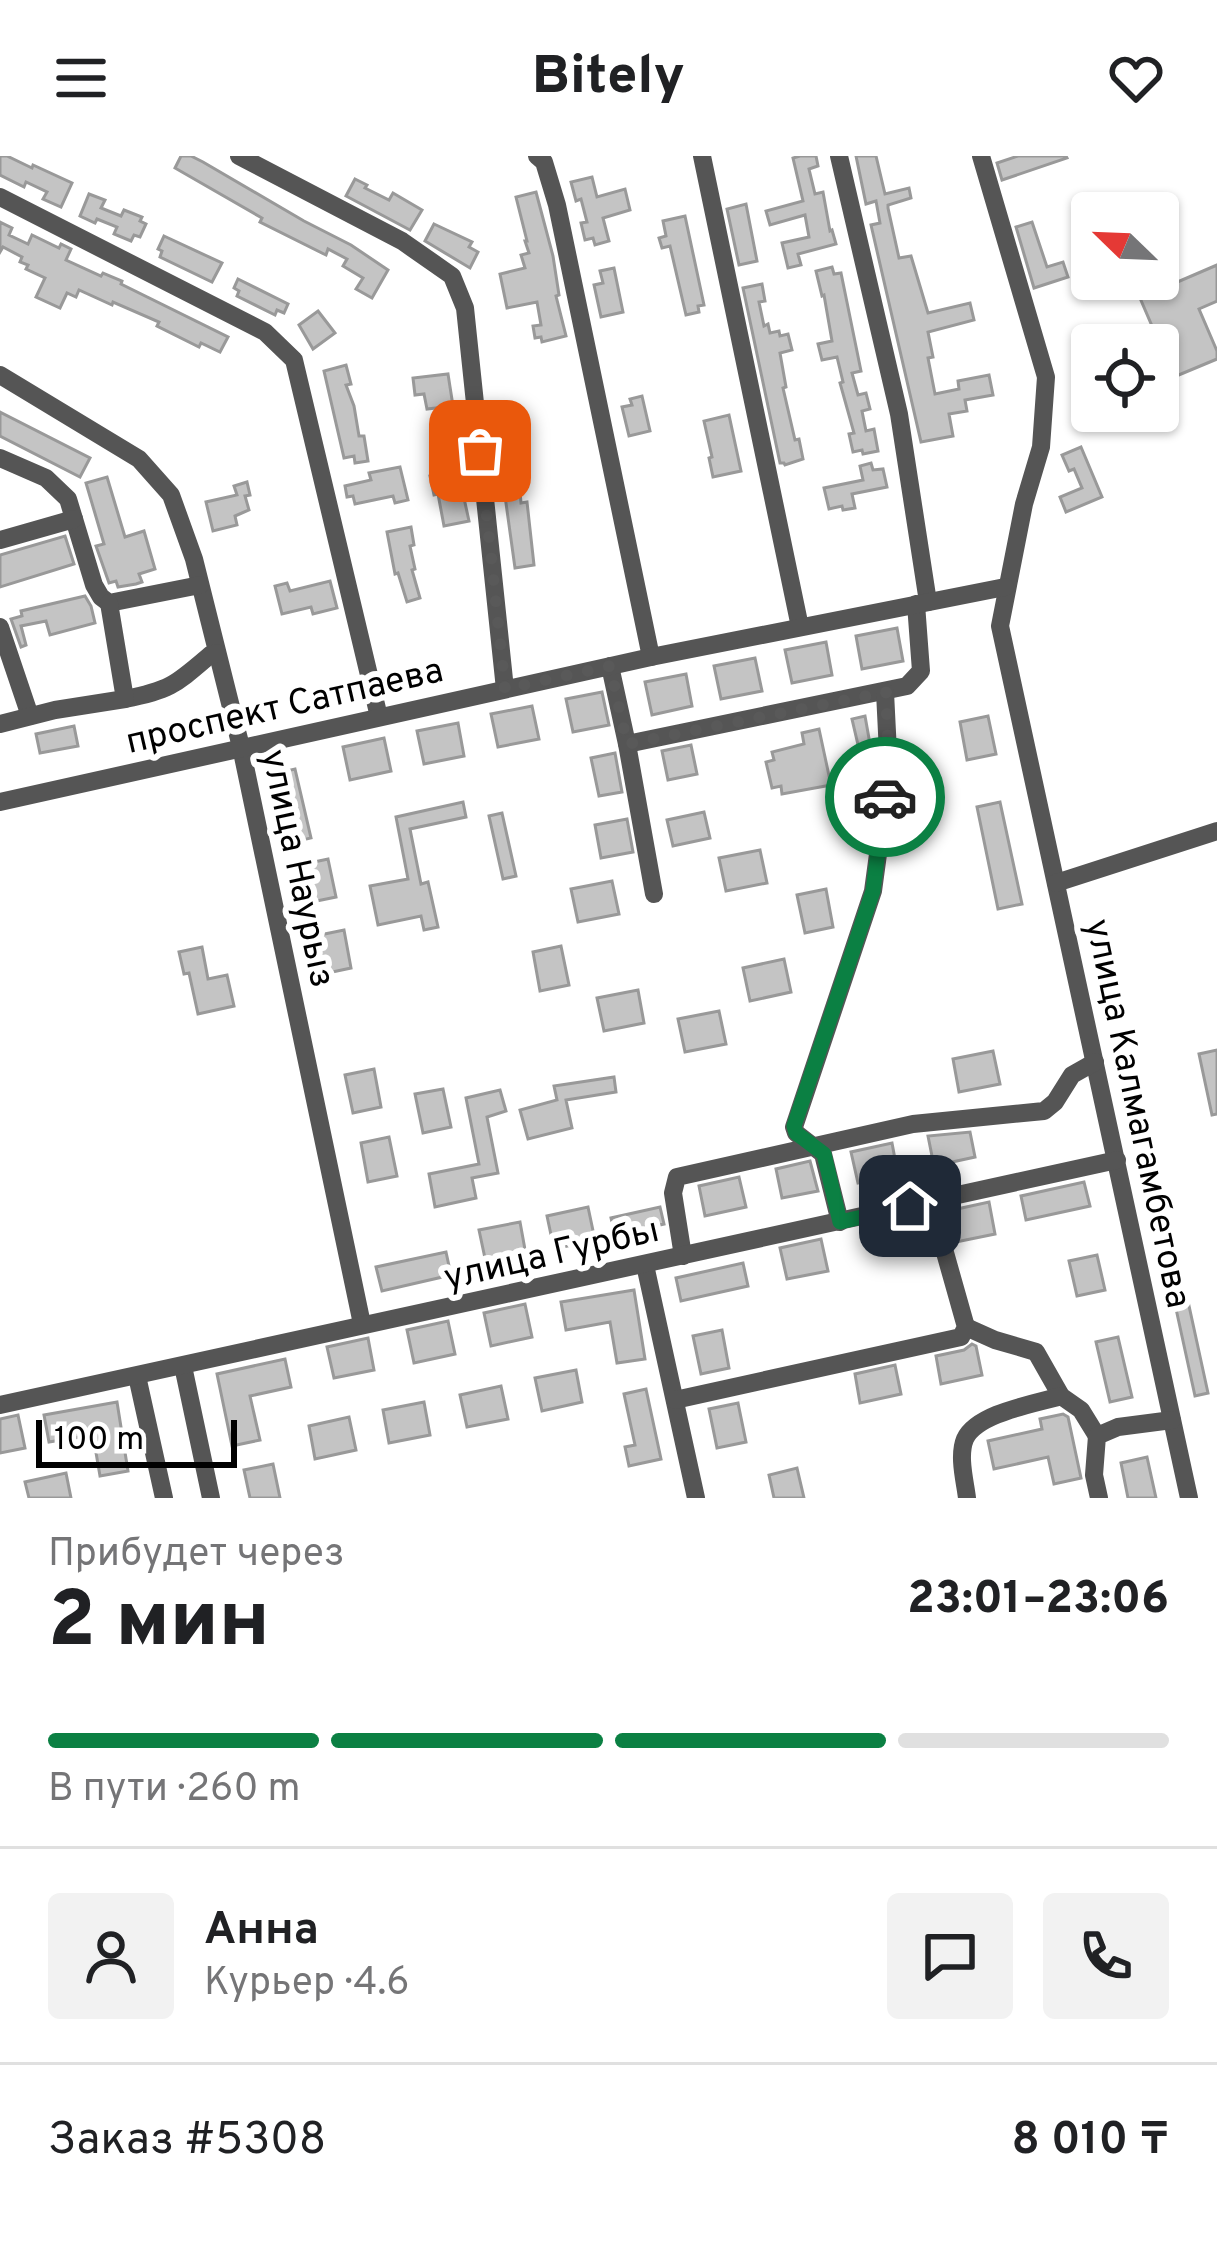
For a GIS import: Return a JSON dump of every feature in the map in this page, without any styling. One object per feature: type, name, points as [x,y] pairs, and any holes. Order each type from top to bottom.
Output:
[{"type":"street","points":[[239,156],[402,241],[452,276],[465,308],[505,689]]},
{"type":"street","points":[[537,156],[544,163],[557,205],[651,657]]},
{"type":"street","points":[[702,156],[800,627]]},
{"type":"street","points":[[627,744],[886,692],[907,686],[921,671],[922,603],[899,414],[839,156]]},
{"type":"street","name":"улица Калмагамбетова","points":[[980,156],[1046,377],[1041,447],[1024,504],[1000,626],[1189,1498]]},
{"type":"street","points":[[0,197],[265,332],[294,360],[379,717]]},
{"type":"street","name":"улица Наурыз","points":[[0,375],[139,459],[170,495],[200,585],[241,747],[362,1324]]},
{"type":"street","points":[[0,458],[46,478],[68,499],[94,585],[109,603],[125,699]]},
{"type":"street","points":[[0,541],[74,519]]},
{"type":"street","points":[[109,603],[200,585]]},
{"type":"street","name":"проспект Сатпаева","points":[[0,802],[651,657],[1006,587]]},
{"type":"street","points":[[0,627],[30,716]]},
{"type":"street","points":[[0,724],[154,693],[176,685],[218,653]]},
{"type":"street","points":[[610,666],[654,894]]},
{"type":"street","points":[[840,1222],[824,1154],[796,1133],[794,1120],[873,891],[889,773],[886,692]]},
{"type":"street","name":"улица Калмагамбетова","points":[[1056,883],[1217,831]]},
{"type":"street","points":[[683,1256],[673,1193],[677,1177],[913,1124],[1044,1111],[1072,1075],[1095,1062]]},
{"type":"street","name":"улица Гурбы","points":[[0,1405],[1117,1160]]},
{"type":"street","points":[[675,1400],[961,1337],[966,1327],[942,1242],[920,1233],[910,1206]]},
{"type":"street","points":[[645,1265],[696,1498]]},
{"type":"street","points":[[966,1327],[1036,1352],[1061,1396],[1081,1410],[1097,1436],[1094,1475],[1099,1498]]},
{"type":"street","points":[[183,1366],[211,1498]]},
{"type":"street","points":[[137,1376],[164,1498]]},
{"type":"street","points":[[968,1498],[962,1457],[965,1439],[980,1420],[1061,1396]]},
{"type":"street","points":[[1097,1436],[1118,1427],[1172,1420]]},
{"type":"building","points":[[0,156],[72,183],[61,207],[43,199],[47,192],[0,175]]},
{"type":"building","points":[[181,156],[203,162],[388,270],[372,298],[356,289],[363,278],[343,266],[347,259],[328,249],[326,255],[260,222],[262,218],[175,168]]},
{"type":"building","points":[[816,156],[818,166],[809,169],[815,194],[823,192],[836,244],[798,254],[801,265],[788,268],[782,243],[809,237],[805,215],[770,225],[766,211],[803,201],[793,158]]},
{"type":"building","points":[[856,156],[876,156],[885,194],[909,188],[911,198],[888,208],[899,258],[911,256],[928,313],[970,303],[974,320],[928,332],[935,394],[959,389],[958,381],[989,375],[993,395],[965,400],[967,411],[949,414],[953,436],[921,442],[871,225],[880,223],[876,201],[866,204]]},
{"type":"building","points":[[1018,156],[1067,158],[1002,180],[997,163]]},
{"type":"building","points":[[592,177],[597,197],[625,189],[630,210],[603,218],[609,241],[595,245],[593,238],[585,240],[581,223],[587,222],[571,182]]},
{"type":"building","points":[[355,179],[389,200],[393,193],[422,210],[410,230],[346,196]]},
{"type":"building","points":[[536,192],[566,336],[542,342],[541,337],[535,338],[533,326],[541,325],[537,302],[507,308],[500,274],[525,268],[521,255],[529,253],[516,197]]},
{"type":"building","points":[[89,194],[105,200],[101,208],[142,217],[140,221],[146,224],[140,237],[134,235],[131,241],[114,234],[117,227],[80,216]]},
{"type":"building","points":[[746,204],[757,261],[739,265],[727,209]]},
{"type":"building","points":[[685,216],[704,305],[698,306],[699,312],[686,315],[670,246],[662,248],[659,238],[666,236],[663,221]]},
{"type":"building","points":[[0,222],[12,228],[9,235],[28,244],[32,235],[71,249],[66,260],[122,281],[228,337],[220,352],[201,343],[199,347],[157,326],[159,322],[79,290],[76,297],[67,293],[60,308],[36,297],[45,278],[26,269],[22,257],[3,247],[0,252]]},
{"type":"building","points":[[1032,222],[1047,267],[1063,262],[1068,277],[1034,288],[1016,227]]},
{"type":"building","points":[[434,224],[472,242],[469,247],[478,252],[470,268],[425,241]]},
{"type":"building","points":[[164,236],[222,263],[212,282],[160,257]]},
{"type":"building","points":[[1217,265],[1217,301],[1199,309],[1217,359],[1179,375],[1179,324],[1151,324],[1141,300],[1179,300],[1179,281]]},
{"type":"building","points":[[832,267],[834,274],[841,273],[861,371],[852,373],[858,395],[866,393],[870,409],[862,411],[866,431],[874,429],[878,451],[853,452],[849,434],[854,433],[837,357],[822,360],[818,344],[832,341],[816,271]]},
{"type":"building","points":[[614,268],[623,312],[601,317],[594,285],[603,283],[600,271]]},
{"type":"building","points":[[238,279],[288,304],[284,313],[277,310],[275,315],[237,296]]},
{"type":"building","points":[[762,284],[765,301],[759,302],[764,326],[768,324],[770,333],[788,334],[792,350],[780,353],[783,388],[803,459],[785,465],[780,463],[743,288]]},
{"type":"building","points":[[318,311],[335,333],[313,349],[299,325]]},
{"type":"building","points":[[346,365],[351,384],[346,385],[368,461],[344,458],[324,371]]},
{"type":"building","points":[[448,374],[453,406],[427,409],[424,394],[415,395],[413,378]]},
{"type":"building","points":[[642,396],[650,431],[629,436],[622,407]]},
{"type":"building","points":[[0,412],[90,458],[80,477],[0,436]]},
{"type":"building","points":[[729,415],[741,471],[713,477],[704,421]]},
{"type":"building","points":[[1081,447],[1102,497],[1066,512],[1060,497],[1082,488],[1062,455]]},
{"type":"building","points":[[517,458],[534,565],[515,568],[500,460]]},
{"type":"building","points":[[871,463],[873,470],[883,469],[887,487],[852,494],[855,508],[829,509],[824,488],[863,480],[860,466]]},
{"type":"building","points":[[400,467],[408,500],[395,503],[393,496],[355,504],[353,496],[347,497],[345,486],[371,480],[369,473]]},
{"type":"building","points":[[462,470],[469,521],[444,526],[430,476]]},
{"type":"building","points":[[107,477],[125,537],[144,531],[155,569],[139,574],[142,582],[136,584],[118,587],[116,581],[109,583],[96,546],[104,544],[86,483]]},
{"type":"building","points":[[247,482],[249,510],[235,516],[237,525],[213,531],[206,502],[237,495],[234,486]]},
{"type":"building","points":[[411,527],[412,570],[420,598],[407,602],[395,574],[387,532]]},
{"type":"building","points":[[65,536],[74,564],[0,587],[0,555]]},
{"type":"building","points":[[330,581],[337,608],[313,614],[311,607],[282,614],[275,586],[287,583],[290,591]]},
{"type":"building","points":[[85,596],[95,623],[50,635],[46,621],[21,626],[26,645],[21,647],[11,619],[22,616],[21,611]]},
{"type":"building","points":[[897,628],[903,661],[862,669],[856,636]]},
{"type":"building","points":[[826,642],[832,675],[792,683],[785,650]]},
{"type":"building","points":[[755,658],[762,691],[721,699],[714,666]]},
{"type":"building","points":[[686,674],[692,706],[652,715],[645,682]]},
{"type":"building","points":[[602,692],[609,725],[573,732],[566,699]]},
{"type":"building","points":[[532,706],[539,739],[498,747],[491,714]]},
{"type":"building","points":[[865,716],[875,772],[875,777],[866,779],[852,719]]},
{"type":"building","points":[[988,716],[996,754],[967,760],[960,722]]},
{"type":"building","points":[[458,723],[464,756],[424,764],[417,731]]},
{"type":"building","points":[[74,726],[78,746],[40,753],[36,734]]},
{"type":"building","points":[[819,729],[831,785],[782,794],[781,786],[772,788],[766,762],[774,760],[772,752],[804,744],[802,733]]},
{"type":"building","points":[[384,738],[391,771],[350,780],[343,747]]},
{"type":"building","points":[[691,745],[697,774],[668,780],[662,751]]},
{"type":"building","points":[[615,753],[622,792],[599,796],[591,758]]},
{"type":"building","points":[[295,769],[311,838],[285,844],[269,775]]},
{"type":"building","points":[[463,802],[466,817],[410,829],[421,884],[428,882],[438,927],[424,930],[421,916],[378,925],[370,886],[408,879],[396,817]]},
{"type":"building","points":[[1000,802],[1022,904],[998,909],[977,807]]},
{"type":"building","points":[[704,812],[710,838],[673,846],[667,820]]},
{"type":"building","points":[[502,813],[516,876],[503,879],[489,816]]},
{"type":"building","points":[[627,819],[633,852],[601,858],[595,825]]},
{"type":"building","points":[[760,850],[767,883],[726,891],[719,858]]},
{"type":"building","points":[[328,859],[336,897],[307,903],[300,865]]},
{"type":"building","points":[[612,881],[619,914],[578,922],[571,889]]},
{"type":"building","points":[[826,889],[833,927],[805,933],[797,895]]},
{"type":"building","points":[[344,930],[351,968],[323,974],[315,936]]},
{"type":"building","points":[[561,946],[569,985],[540,991],[533,952]]},
{"type":"building","points":[[202,947],[208,979],[227,975],[234,1006],[198,1014],[179,952]]},
{"type":"building","points":[[784,959],[791,992],[750,1001],[743,968]]},
{"type":"building","points":[[638,990],[644,1023],[604,1031],[597,998]]},
{"type":"building","points":[[719,1011],[726,1044],[685,1052],[678,1019]]},
{"type":"building","points":[[1217,1050],[1217,1114],[1212,1115],[1199,1054]]},
{"type":"building","points":[[993,1051],[1000,1084],[959,1092],[953,1059]]},
{"type":"building","points":[[374,1069],[381,1107],[353,1113],[345,1075]]},
{"type":"building","points":[[614,1077],[616,1092],[566,1100],[572,1128],[528,1139],[520,1110],[557,1100],[554,1086]]},
{"type":"building","points":[[443,1089],[451,1127],[423,1133],[415,1094]]},
{"type":"building","points":[[500,1090],[506,1111],[487,1117],[498,1173],[472,1178],[476,1198],[435,1207],[429,1174],[479,1164],[466,1098]]},
{"type":"building","points":[[970,1132],[975,1157],[934,1166],[928,1136]]},
{"type":"building","points":[[389,1137],[397,1176],[368,1182],[361,1143]]},
{"type":"building","points":[[892,1143],[898,1175],[858,1183],[851,1152]]},
{"type":"building","points":[[810,1161],[818,1191],[782,1198],[776,1169]]},
{"type":"building","points":[[739,1177],[746,1207],[705,1216],[699,1186]]},
{"type":"building","points":[[1084,1182],[1090,1206],[1026,1220],[1021,1196]]},
{"type":"building","points":[[989,1202],[995,1234],[956,1242],[948,1211]]},
{"type":"building","points":[[588,1207],[595,1240],[554,1249],[547,1216]]},
{"type":"building","points":[[660,1207],[664,1224],[615,1235],[611,1218]]},
{"type":"building","points":[[520,1222],[526,1255],[486,1263],[479,1230]]},
{"type":"building","points":[[821,1239],[828,1271],[787,1279],[780,1248]]},
{"type":"building","points":[[446,1252],[451,1275],[382,1291],[376,1267]]},
{"type":"building","points":[[1097,1255],[1105,1290],[1077,1296],[1069,1261]]},
{"type":"building","points":[[743,1263],[748,1286],[681,1301],[676,1278]]},
{"type":"building","points":[[634,1290],[645,1359],[617,1363],[610,1322],[566,1330],[561,1302]]},
{"type":"building","points":[[1186,1292],[1208,1393],[1195,1396],[1173,1295]]},
{"type":"building","points":[[525,1304],[532,1337],[491,1346],[484,1313]]},
{"type":"building","points":[[448,1321],[455,1354],[414,1363],[407,1330]]},
{"type":"building","points":[[722,1330],[729,1368],[701,1374],[693,1336]]},
{"type":"building","points":[[1118,1337],[1132,1397],[1110,1402],[1096,1342]]},
{"type":"building","points":[[368,1338],[374,1370],[334,1378],[327,1347]]},
{"type":"building","points":[[972,1344],[982,1375],[941,1384],[936,1356]]},
{"type":"building","points":[[285,1359],[291,1387],[250,1396],[260,1440],[232,1446],[217,1374]]},
{"type":"building","points":[[895,1365],[901,1394],[860,1403],[855,1374]]},
{"type":"building","points":[[576,1370],[582,1402],[542,1411],[535,1378]]},
{"type":"building","points":[[501,1386],[508,1419],[467,1427],[460,1395]]},
{"type":"building","points":[[646,1389],[661,1459],[629,1466],[625,1447],[635,1445],[624,1394]]},
{"type":"building","points":[[117,1402],[128,1471],[100,1476],[93,1435],[49,1442],[44,1415]]},
{"type":"building","points":[[424,1402],[430,1435],[389,1443],[383,1410]]},
{"type":"building","points":[[738,1403],[746,1442],[717,1448],[709,1409]]},
{"type":"building","points":[[18,1415],[25,1448],[0,1453],[0,1419]]},
{"type":"building","points":[[349,1417],[356,1450],[315,1459],[309,1426]]},
{"type":"building","points":[[1068,1417],[1081,1478],[1054,1484],[1048,1457],[994,1469],[988,1441],[1042,1429],[1040,1419]]},
{"type":"building","points":[[1147,1457],[1156,1498],[1128,1498],[1121,1463]]},
{"type":"building","points":[[273,1464],[280,1498],[250,1498],[244,1470]]},
{"type":"building","points":[[797,1468],[804,1498],[774,1498],[769,1475]]},
{"type":"building","points":[[66,1473],[71,1498],[29,1498],[25,1482]]},
{"type":"way so far","points":[[480,451],[505,689],[610,666],[627,744],[886,692],[889,773],[885,797]]},
{"type":"route","points":[[885,797],[873,891],[794,1126],[796,1133],[824,1154],[840,1222],[910,1206]]}]
